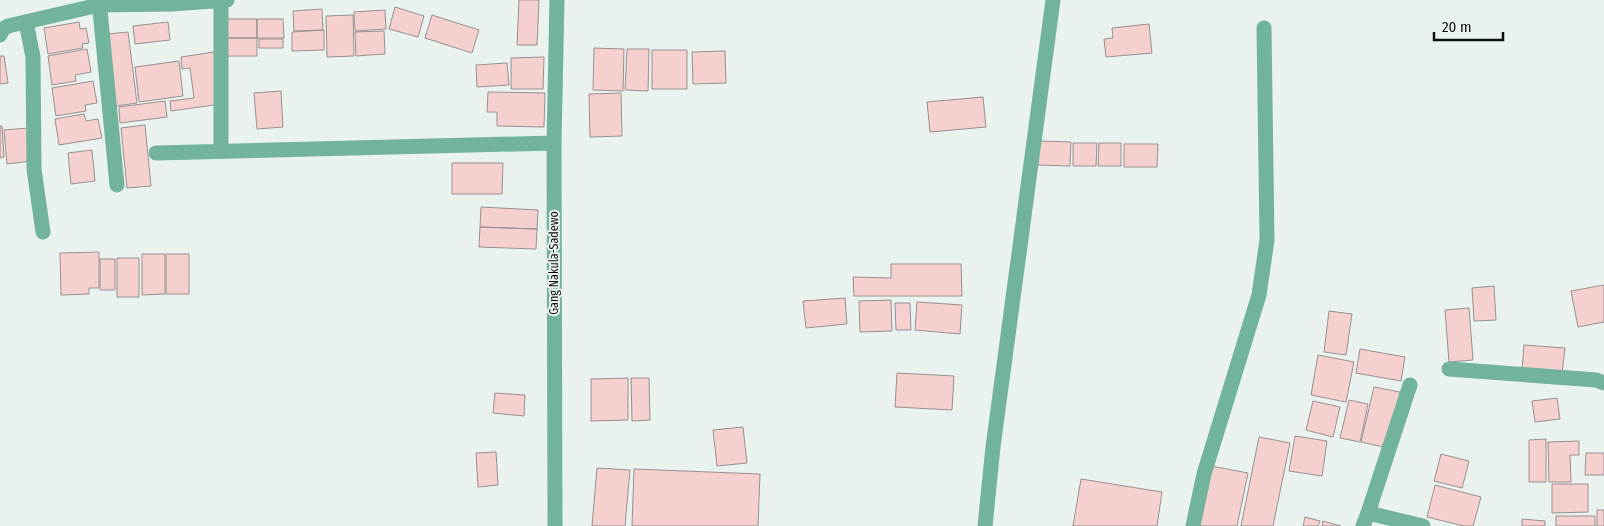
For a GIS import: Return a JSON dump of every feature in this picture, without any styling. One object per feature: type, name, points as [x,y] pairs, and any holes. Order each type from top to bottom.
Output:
[{"type":"street","points":[[221,0],[221,151]]},
{"type":"street","points":[[0,35],[3,29],[8,26],[99,3],[172,4],[227,0]]},
{"type":"street","name":"Gang Nakula-Sadewo","points":[[555,526],[554,143],[557,0]]},
{"type":"street","points":[[985,526],[994,438],[1053,0]]},
{"type":"street","points":[[99,3],[118,185]]},
{"type":"street","points":[[26,22],[33,57],[34,169],[43,232]]},
{"type":"street","points":[[1193,526],[1204,474],[1259,295],[1264,267],[1267,240],[1264,28]]},
{"type":"street","points":[[156,153],[554,143]]},
{"type":"street","points":[[1449,369],[1596,380],[1604,383]]},
{"type":"street","points":[[1410,386],[1366,520],[1423,526]]},
{"type":"building","points":[[519,0],[539,0],[537,45],[517,45]]},
{"type":"building","points":[[395,7],[424,16],[418,37],[389,29]]},
{"type":"building","points":[[322,9],[323,30],[294,31],[293,11]]},
{"type":"building","points":[[385,10],[386,29],[355,31],[354,12]]},
{"type":"building","points":[[353,15],[354,56],[327,57],[326,16]]},
{"type":"building","points":[[432,15],[479,30],[472,53],[425,38]]},
{"type":"building","points":[[225,19],[257,19],[257,38],[225,38]]},
{"type":"building","points":[[257,19],[283,19],[284,38],[257,38]]},
{"type":"building","points":[[79,22],[80,29],[86,28],[89,43],[82,44],[83,48],[48,54],[44,28]]},
{"type":"building","points":[[168,22],[170,40],[135,44],[133,26]]},
{"type":"building","points":[[1149,24],[1152,53],[1106,57],[1104,39],[1113,38],[1112,28]]},
{"type":"building","points":[[324,30],[324,50],[292,51],[292,32]]},
{"type":"building","points":[[384,31],[385,54],[356,56],[355,32]]},
{"type":"building","points":[[128,32],[137,103],[116,106],[107,34]]},
{"type":"building","points":[[225,38],[257,38],[257,56],[225,56]]},
{"type":"building","points":[[259,39],[283,39],[283,48],[259,48]]},
{"type":"building","points":[[594,48],[624,49],[623,91],[593,90]]},
{"type":"building","points":[[87,49],[91,72],[75,75],[76,81],[52,85],[48,56]]},
{"type":"building","points":[[627,49],[649,49],[648,91],[625,90]]},
{"type":"building","points":[[652,50],[687,50],[687,89],[652,89]]},
{"type":"building","points":[[725,51],[726,83],[693,84],[692,52]]},
{"type":"building","points":[[214,52],[221,104],[171,111],[170,101],[194,98],[190,68],[182,69],[181,57]]},
{"type":"building","points":[[0,56],[4,56],[8,83],[0,84]]},
{"type":"building","points":[[544,57],[543,89],[511,89],[511,58]]},
{"type":"building","points":[[179,61],[183,96],[139,102],[135,67]]},
{"type":"building","points":[[507,63],[509,85],[477,87],[476,65]]},
{"type":"building","points":[[93,81],[97,103],[85,105],[86,111],[56,116],[52,88]]},
{"type":"building","points":[[281,91],[283,127],[257,129],[254,93]]},
{"type":"building","points":[[488,92],[545,93],[544,127],[497,126],[497,112],[487,112]]},
{"type":"building","points":[[621,93],[622,136],[590,137],[589,94]]},
{"type":"building","points":[[983,97],[986,127],[930,132],[927,102]]},
{"type":"building","points":[[165,101],[167,117],[120,123],[119,107]]},
{"type":"building","points":[[84,114],[86,121],[98,119],[102,138],[59,145],[55,119]]},
{"type":"building","points":[[145,125],[151,186],[127,188],[121,128]]},
{"type":"building","points":[[0,126],[2,126],[4,157],[0,158]]},
{"type":"building","points":[[28,128],[31,161],[7,164],[4,130]]},
{"type":"building","points":[[1039,141],[1071,142],[1070,166],[1038,165]]},
{"type":"building","points":[[1073,143],[1097,143],[1096,166],[1073,166]]},
{"type":"building","points":[[1099,143],[1121,143],[1121,166],[1098,166]]},
{"type":"building","points":[[1124,144],[1158,144],[1157,167],[1124,167]]},
{"type":"building","points":[[92,150],[95,181],[71,184],[68,153]]},
{"type":"building","points":[[452,163],[503,163],[502,194],[452,194]]},
{"type":"building","points":[[481,207],[538,210],[537,229],[480,227]]},
{"type":"building","points":[[480,227],[537,229],[536,249],[479,247]]},
{"type":"building","points":[[99,252],[99,288],[89,288],[89,294],[61,295],[60,253]]},
{"type":"building","points":[[142,254],[165,254],[165,294],[142,295]]},
{"type":"building","points":[[166,254],[189,254],[189,294],[166,294]]},
{"type":"building","points":[[117,258],[139,258],[139,297],[117,297]]},
{"type":"building","points":[[100,259],[115,259],[115,290],[100,290]]},
{"type":"building","points":[[891,264],[961,264],[962,296],[854,296],[853,277],[891,278]]},
{"type":"building","points":[[1604,285],[1604,322],[1578,327],[1571,291]]},
{"type":"building","points":[[1494,286],[1496,320],[1474,321],[1472,288]]},
{"type":"building","points":[[845,298],[847,324],[806,328],[803,301]]},
{"type":"building","points":[[891,300],[892,331],[860,332],[859,301]]},
{"type":"building","points":[[917,302],[962,305],[960,334],[915,330]]},
{"type":"building","points":[[895,303],[910,303],[911,330],[896,330]]},
{"type":"building","points":[[1469,308],[1473,360],[1449,362],[1445,310]]},
{"type":"building","points":[[1329,311],[1352,314],[1346,355],[1324,352]]},
{"type":"building","points":[[1524,345],[1565,348],[1562,373],[1522,370]]},
{"type":"building","points":[[1360,349],[1405,357],[1401,381],[1356,373]]},
{"type":"building","points":[[1318,355],[1354,362],[1346,402],[1311,395]]},
{"type":"building","points":[[897,373],[954,376],[952,410],[895,407]]},
{"type":"building","points":[[628,378],[628,420],[591,421],[591,379]]},
{"type":"building","points":[[631,378],[649,378],[650,420],[632,421]]},
{"type":"building","points":[[1374,387],[1400,392],[1388,448],[1361,442]]},
{"type":"building","points":[[495,393],[525,395],[524,416],[493,413]]},
{"type":"building","points":[[1557,398],[1560,419],[1535,422],[1532,401]]},
{"type":"building","points":[[1349,400],[1368,404],[1360,442],[1340,438]]},
{"type":"building","points":[[1313,401],[1340,407],[1333,437],[1306,430]]},
{"type":"building","points":[[743,427],[747,463],[717,466],[713,430]]},
{"type":"building","points":[[1295,436],[1327,441],[1322,476],[1289,471]]},
{"type":"building","points":[[1259,437],[1290,443],[1273,526],[1241,526]]},
{"type":"building","points":[[1546,439],[1546,482],[1529,482],[1529,440]]},
{"type":"building","points":[[1579,441],[1579,455],[1570,455],[1571,482],[1549,482],[1548,442]]},
{"type":"building","points":[[496,452],[498,485],[478,487],[476,453]]},
{"type":"building","points":[[1586,453],[1604,453],[1604,475],[1585,475]]},
{"type":"building","points":[[1441,454],[1469,461],[1462,488],[1434,481]]},
{"type":"building","points":[[1211,466],[1248,473],[1237,526],[1199,526]]},
{"type":"building","points":[[597,468],[630,470],[625,526],[592,526]]},
{"type":"building","points":[[634,469],[760,474],[758,526],[632,526]]},
{"type":"building","points":[[1081,479],[1162,492],[1157,526],[1073,526]]},
{"type":"building","points":[[1552,484],[1588,484],[1588,512],[1552,513]]},
{"type":"building","points":[[1435,485],[1481,497],[1473,526],[1464,526],[1427,517]]},
{"type":"building","points":[[1597,510],[1604,510],[1604,526],[1597,526]]},
{"type":"building","points":[[1556,516],[1595,516],[1595,526],[1556,526]]},
{"type":"building","points":[[1305,517],[1320,521],[1318,526],[1303,526]]},
{"type":"building","points":[[1522,519],[1545,521],[1545,526],[1522,526]]},
{"type":"building","points":[[1323,521],[1341,526],[1322,526]]}]
